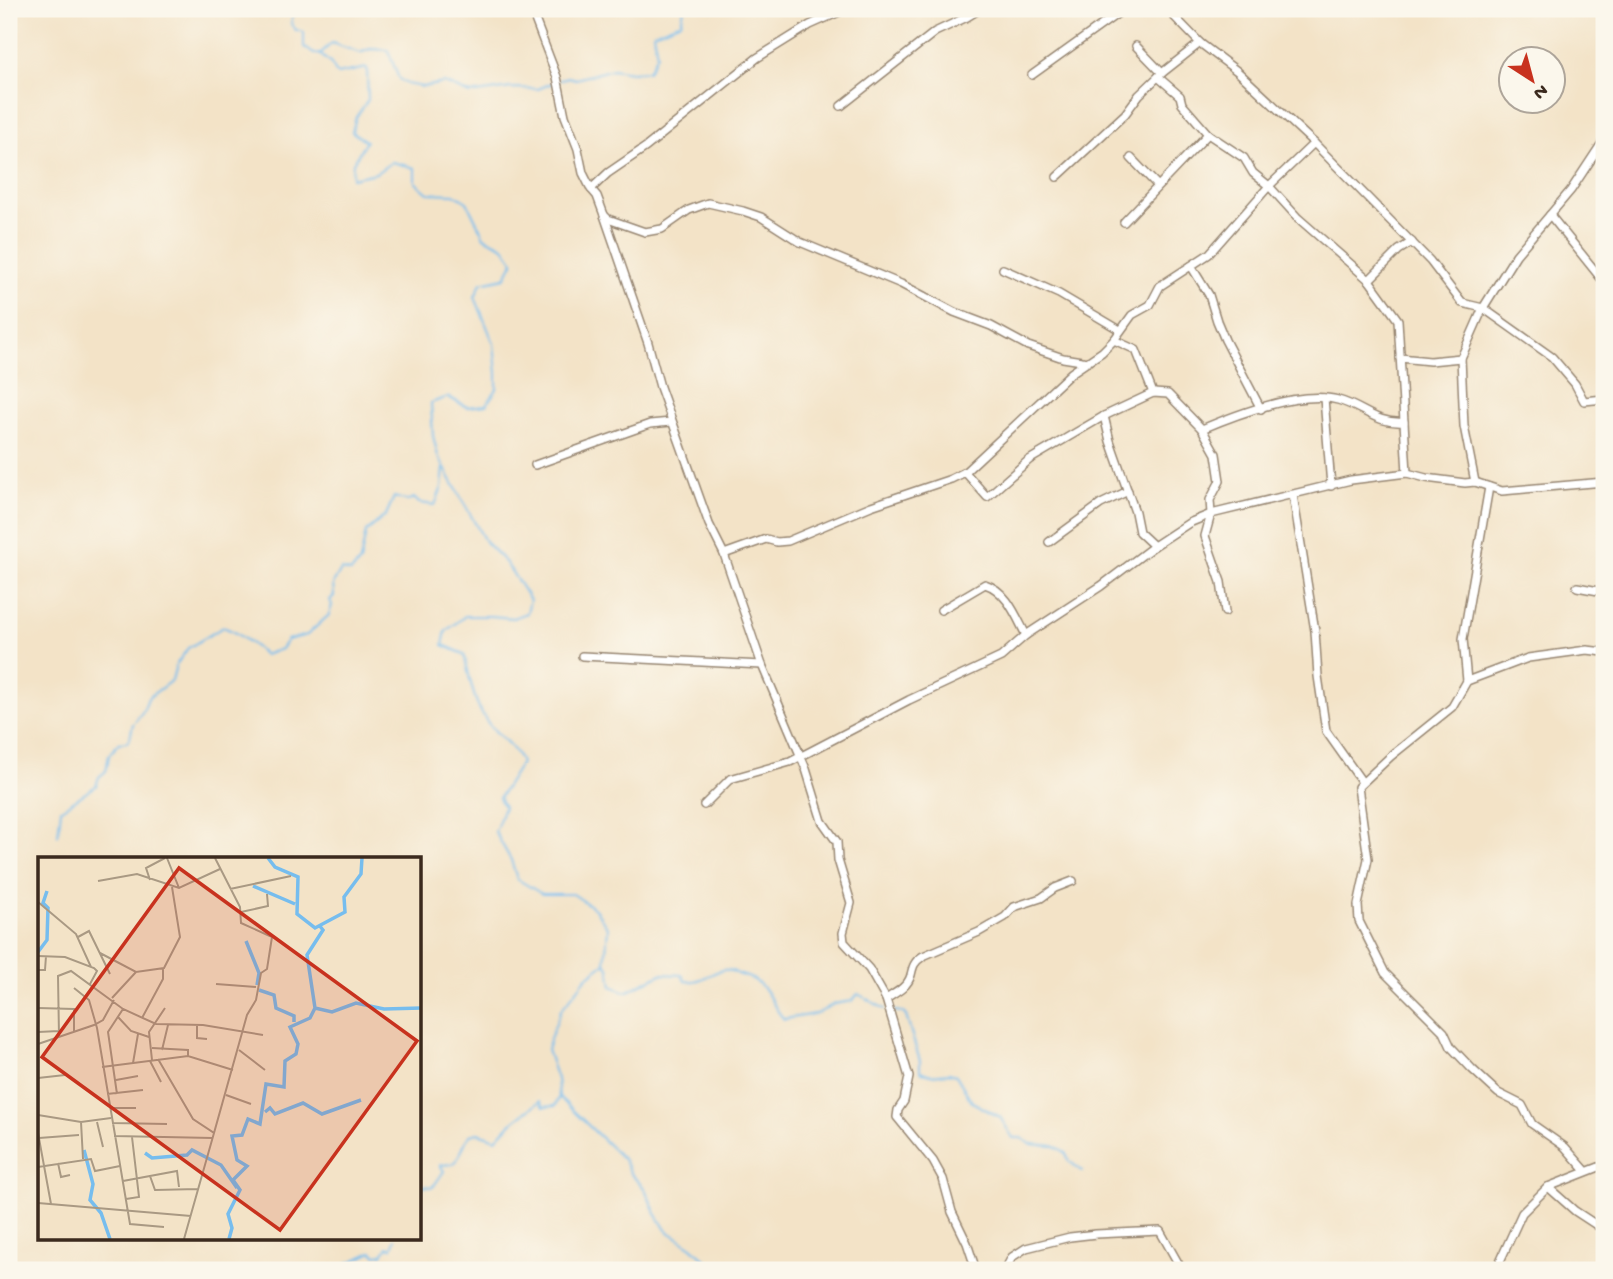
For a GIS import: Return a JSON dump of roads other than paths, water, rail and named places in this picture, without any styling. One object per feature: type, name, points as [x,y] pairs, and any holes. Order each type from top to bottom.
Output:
[{"type":"street","points":[[531,9],[557,77],[565,116],[591,189],[597,196],[604,215],[648,343],[671,422],[709,524],[724,554],[762,665],[806,769],[822,821],[837,842],[838,860],[851,903],[843,933],[844,942],[869,969],[886,999],[909,1077],[905,1101],[898,1110],[897,1117],[933,1161],[943,1179],[952,1212],[976,1270]]},
{"type":"street","points":[[591,189],[757,58],[810,25],[846,9]]},
{"type":"street","points":[[841,106],[935,32],[980,9]]},
{"type":"street","points":[[1032,75],[1124,9]]},
{"type":"street","points":[[1167,9],[1200,43],[1237,71],[1314,143],[1430,261],[1462,303],[1483,308],[1552,357],[1575,384],[1584,401],[1604,399]]},
{"type":"street","points":[[1057,177],[1125,114],[1139,95],[1160,75],[1200,43]]},
{"type":"street","points":[[1136,46],[1180,96],[1182,104],[1208,134],[1244,158],[1253,173],[1321,240],[1369,280],[1398,320],[1408,472]]},
{"type":"street","points":[[1124,222],[1208,134]]},
{"type":"street","points":[[724,554],[766,539],[788,541],[872,506],[951,480],[964,472],[1071,373],[1115,340],[1132,315],[1150,305],[1160,286],[1209,254],[1269,186],[1314,143]]},
{"type":"street","points":[[1475,482],[1464,426],[1461,358],[1483,308],[1516,256],[1571,190],[1603,144]]},
{"type":"street","points":[[1131,158],[1157,185]]},
{"type":"street","points":[[604,215],[618,224],[645,232],[662,229],[689,210],[708,203],[743,211],[761,217],[800,242],[901,284],[1028,346],[1063,358],[1088,362]]},
{"type":"street","points":[[1550,215],[1604,282]]},
{"type":"street","points":[[1369,280],[1399,250],[1412,242]]},
{"type":"street","points":[[1191,266],[1209,295],[1221,331],[1261,409]]},
{"type":"street","points":[[1003,269],[1059,294],[1120,330]]},
{"type":"street","points":[[1115,340],[1136,350],[1153,393]]},
{"type":"street","points":[[1400,358],[1430,361],[1461,358]]},
{"type":"street","points":[[964,472],[987,497],[1029,460],[1104,416],[1153,393],[1168,394],[1202,429],[1216,453],[1220,481],[1210,500],[1211,514],[1205,537],[1221,582],[1225,612]]},
{"type":"street","points":[[1202,429],[1300,398],[1324,398],[1352,405],[1383,421],[1404,422]]},
{"type":"street","points":[[1324,398],[1331,486]]},
{"type":"street","points":[[1104,416],[1139,531],[1154,546]]},
{"type":"street","points":[[535,465],[650,424],[671,422]]},
{"type":"street","points":[[704,805],[730,779],[790,762],[1001,657],[1026,635],[1101,586],[1154,546],[1189,523],[1211,514],[1351,480],[1408,472],[1426,478],[1465,484],[1475,482],[1502,491],[1604,482]]},
{"type":"street","points":[[1489,486],[1463,639],[1467,681],[1452,707],[1358,787],[1368,859],[1358,905],[1359,921],[1385,974],[1444,1032],[1451,1047],[1498,1093],[1522,1105],[1532,1124],[1565,1147],[1586,1171]]},
{"type":"street","points":[[1049,542],[1101,504],[1128,491]]},
{"type":"street","points":[[1293,495],[1315,631],[1326,731],[1362,782]]},
{"type":"street","points":[[941,610],[985,584],[997,587],[1026,635]]},
{"type":"street","points":[[1577,587],[1604,592]]},
{"type":"street","points":[[1467,681],[1528,658],[1587,650],[1604,652]]},
{"type":"street","points":[[582,656],[762,665]]},
{"type":"street","points":[[886,999],[906,984],[911,969],[923,956],[979,932],[1005,917],[1014,907],[1041,898],[1055,888],[1073,881]]},
{"type":"street","points":[[1499,1269],[1522,1213],[1548,1187],[1604,1165]]},
{"type":"street","points":[[1548,1187],[1575,1211],[1604,1230]]},
{"type":"street","points":[[1005,1270],[1012,1257],[1026,1248],[1070,1237],[1160,1231],[1182,1270]]},
{"type":"waterway","points":[[294,9],[291,24],[296,30],[304,32],[304,47],[314,54],[320,54],[337,74],[367,68],[368,100],[356,117],[352,132],[366,141],[353,163],[352,178],[376,173],[392,162],[415,168],[415,182],[428,193],[454,194],[467,202],[484,237],[504,247],[514,261],[505,278],[481,283],[475,297],[494,344],[497,389],[486,405],[467,407],[448,397],[431,403],[433,436],[438,456],[486,543],[506,563],[530,600],[527,613],[513,618],[465,616],[446,631],[443,645],[464,654],[480,710],[488,724],[514,750],[521,763],[499,798],[504,807],[495,832],[511,860],[517,879],[542,894],[573,894],[595,909],[608,928],[605,963],[587,977],[561,1010],[551,1036],[547,1050],[557,1079],[559,1097],[623,1159],[631,1174],[645,1189],[666,1230],[692,1247],[717,1270]]},
{"type":"waterway","points":[[560,80],[568,77],[576,79],[613,69],[648,71],[657,54],[653,33],[681,22],[684,9]]},
{"type":"waterway","points":[[321,53],[332,43],[360,53],[370,49],[388,50],[399,79],[407,84],[422,87],[444,83],[470,94],[511,88],[538,89],[555,82]]},
{"type":"waterway","points":[[58,835],[61,809],[96,786],[99,777],[106,771],[109,755],[119,743],[127,742],[130,738],[133,724],[143,711],[148,698],[172,680],[176,665],[188,648],[223,627],[245,639],[264,655],[281,649],[287,640],[307,635],[329,615],[332,605],[330,600],[334,596],[333,584],[341,570],[351,572],[360,562],[366,532],[386,515],[394,497],[408,501],[414,498],[419,503],[435,505],[442,487],[444,468]]},
{"type":"waterway","points":[[605,963],[609,967],[612,986],[626,992],[661,974],[682,975],[685,981],[691,981],[722,970],[730,970],[759,984],[784,1019],[817,1014],[834,1004],[852,1001],[858,994],[885,1009]]},
{"type":"waterway","points":[[894,1011],[902,1012],[906,1016],[920,1061],[920,1071],[931,1075],[956,1075],[972,1102],[1000,1117],[1013,1138],[1021,1138],[1031,1144],[1055,1146],[1065,1152],[1069,1161],[1082,1171]]},
{"type":"waterway","points":[[422,1188],[423,1186],[433,1187],[444,1171],[440,1165],[453,1164],[470,1135],[478,1133],[496,1139],[510,1124],[540,1101],[543,1107],[555,1106],[559,1097]]},
{"type":"waterway","points":[[334,1270],[372,1252],[376,1255],[383,1254],[388,1247],[392,1248],[395,1240]]}]
